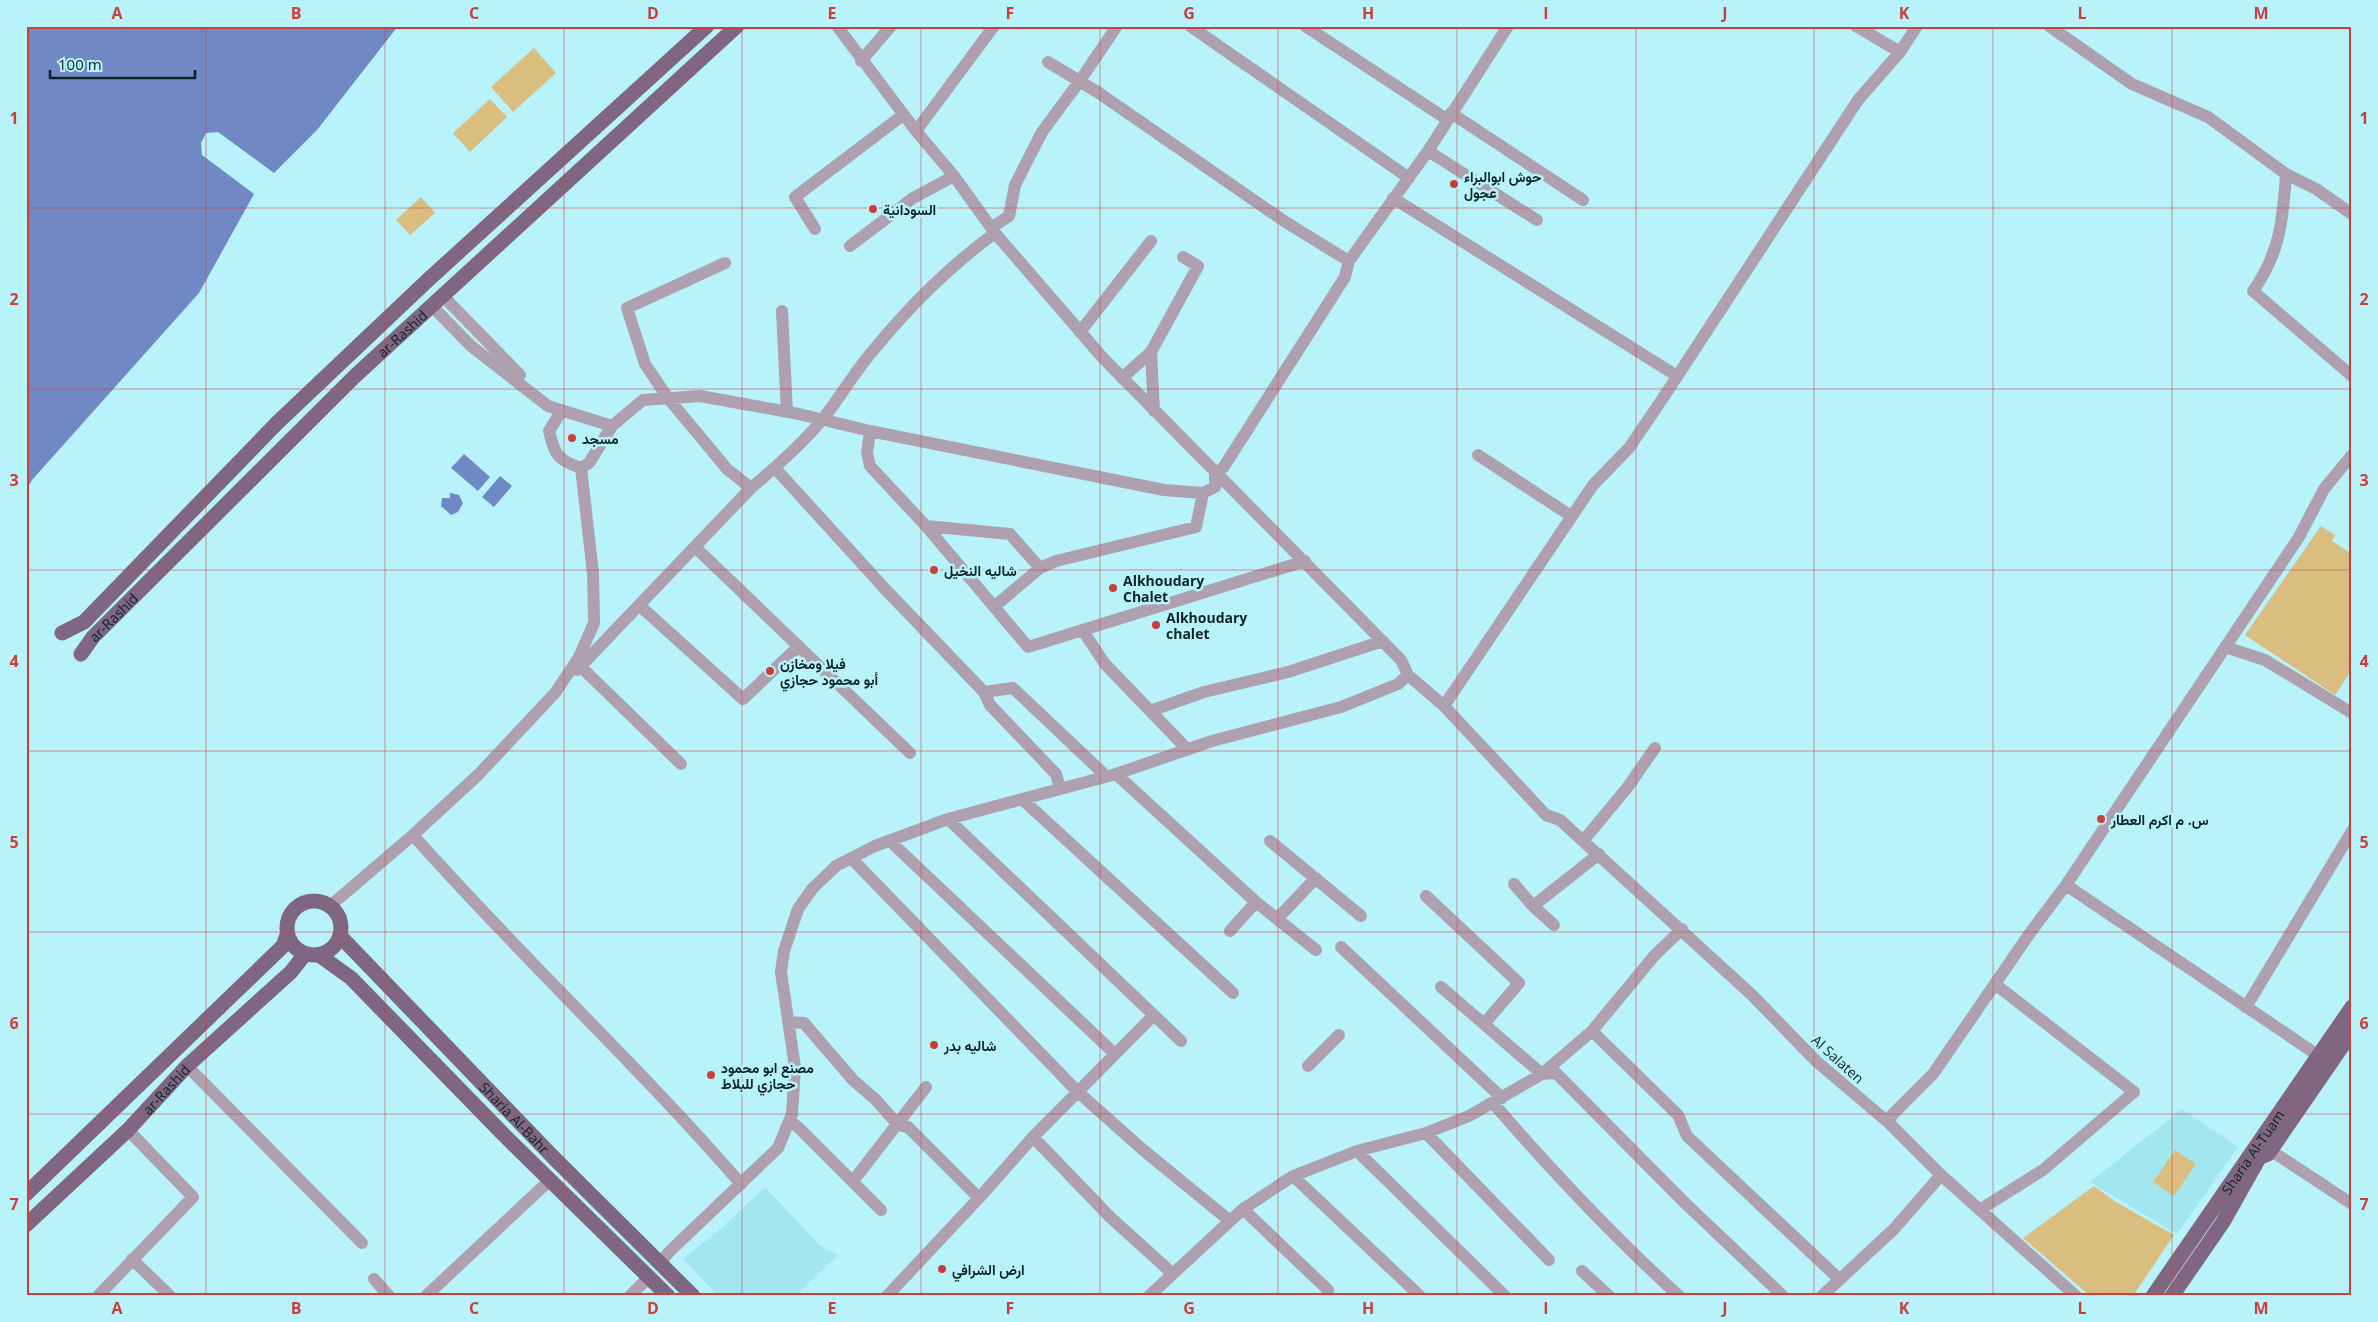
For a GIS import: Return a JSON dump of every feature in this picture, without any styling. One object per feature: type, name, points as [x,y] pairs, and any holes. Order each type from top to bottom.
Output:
[{"type":"main road","name":"ar-Rashid","points":[[62,633],[84,622],[117,590],[276,423],[429,280],[707,26]]},
{"type":"main road","name":"ar-Rashid","points":[[81,654],[93,637],[251,478],[437,300],[737,26]]},
{"type":"main road","points":[[314,901],[330,906],[340,919],[340,936],[336,945],[328,952],[312,955],[297,950],[287,935],[290,915],[300,905],[314,901]]},
{"type":"main road","name":"ar-Rashid","points":[[26,1194],[283,946],[287,935]]},
{"type":"main road","name":"Sharia Al-Bahr","points":[[340,936],[554,1158],[693,1296]]},
{"type":"main road","name":"ar-Rashid","points":[[26,1225],[128,1130],[187,1066],[312,955]]},
{"type":"main road","name":"Sharia Al-Bahr","points":[[312,955],[351,978],[550,1180],[668,1296]]},
{"type":"main road","name":"Sharia Al-Tuam","points":[[2172,1296],[2224,1222],[2259,1158],[2268,1154],[2324,1060],[2352,1007]]},
{"type":"main road","name":"Sharia Al-Tuam","points":[[2153,1296],[2324,1060],[2352,1032]]},
{"type":"street","points":[[660,1263],[670,1251],[778,1148],[790,1121],[795,1067],[781,972],[784,951],[798,908],[824,876],[851,858],[948,819],[1111,775],[1186,749],[1341,707],[1398,684],[1408,676],[1401,660],[1383,641],[1154,411],[1080,332],[993,231],[954,176],[903,115],[837,26]]},
{"type":"street","points":[[862,62],[891,26]]},
{"type":"street","points":[[916,131],[994,26]]},
{"type":"street","points":[[330,906],[414,835],[478,775],[751,488],[775,468],[822,419],[868,357],[914,305],[1009,216],[1015,185],[1042,132],[1117,26]]},
{"type":"street","points":[[1190,26],[1409,178]]},
{"type":"street","points":[[1305,26],[1583,200]]},
{"type":"street","points":[[562,410],[549,432],[555,453],[565,463],[581,468],[589,463],[612,426],[643,400],[700,396],[822,419],[870,431],[1164,490],[1203,493],[1215,487],[1216,474],[1223,468],[1344,277],[1349,261],[1428,151],[1508,26]]},
{"type":"street","points":[[1856,26],[1900,52]]},
{"type":"street","points":[[1444,706],[1593,484],[1629,448],[1858,100],[1900,52],[1917,26]]},
{"type":"street","points":[[2048,26],[2132,84],[2208,117],[2286,174],[2316,189],[2352,214]]},
{"type":"street","points":[[1048,62],[1099,93],[1284,221],[1349,261]]},
{"type":"street","points":[[815,229],[795,196],[903,115]]},
{"type":"street","points":[[1428,151],[1537,220]]},
{"type":"street","points":[[2286,174],[2282,229],[2272,260],[2253,291],[2352,376]]},
{"type":"street","points":[[850,246],[913,198],[954,176]]},
{"type":"street","points":[[1393,198],[1676,376]]},
{"type":"street","points":[[1080,332],[1152,241]]},
{"type":"street","points":[[1122,378],[1151,352],[1198,266],[1183,257]]},
{"type":"street","points":[[725,263],[628,308],[645,364],[668,398],[727,469],[751,488]]},
{"type":"street","points":[[437,300],[471,346],[548,406],[612,426]]},
{"type":"street","points":[[782,311],[787,412]]},
{"type":"street","points":[[1151,352],[1154,411]]},
{"type":"street","points":[[870,431],[867,452],[870,466],[926,526],[1028,647],[1083,632],[1305,561]]},
{"type":"street","points":[[1478,455],[1571,516]]},
{"type":"street","points":[[1889,1123],[1892,1115],[1933,1074],[2066,885],[2299,537],[2324,489],[2351,459]]},
{"type":"street","points":[[555,693],[579,657],[594,623],[592,573],[581,468]]},
{"type":"street","points":[[775,468],[886,590],[984,692],[990,705],[1056,774],[1060,788]]},
{"type":"street","points":[[994,606],[1040,568],[1056,561],[1196,528],[1203,493]]},
{"type":"street","points":[[926,526],[1010,534],[1040,568]]},
{"type":"street","points":[[695,547],[910,753]]},
{"type":"street","points":[[640,605],[743,699],[798,646]]},
{"type":"street","points":[[1083,632],[1105,664],[1186,749]]},
{"type":"street","points":[[1150,711],[1204,692],[1288,672],[1383,641]]},
{"type":"street","points":[[2225,647],[2265,660],[2352,713]]},
{"type":"street","points":[[580,666],[681,764]]},
{"type":"street","name":"Al Salaten","points":[[1408,676],[1444,706],[1546,814],[1560,820],[1600,854],[1752,995],[1816,1061],[1889,1123],[1940,1175],[1981,1209],[2076,1296]]},
{"type":"street","points":[[984,692],[1013,688],[1256,902],[1316,950]]},
{"type":"street","points":[[1583,841],[1627,788],[1655,748]]},
{"type":"street","points":[[1022,799],[1233,993]]},
{"type":"street","points":[[948,819],[1181,1041]]},
{"type":"street","points":[[2246,1007],[2352,831]]},
{"type":"street","points":[[414,835],[471,900],[682,1115],[741,1184]]},
{"type":"street","points":[[890,841],[1114,1054]]},
{"type":"street","points":[[1270,841],[1361,916]]},
{"type":"street","points":[[1533,906],[1600,854]]},
{"type":"street","points":[[851,858],[1078,1092],[1230,1221]]},
{"type":"street","points":[[1277,919],[1316,878]]},
{"type":"street","points":[[1514,884],[1533,906],[1554,925]]},
{"type":"street","points":[[2066,885],[2324,1060]]},
{"type":"street","points":[[1426,896],[1519,983],[1484,1024]]},
{"type":"street","points":[[1230,931],[1256,902]]},
{"type":"street","points":[[1150,1296],[1243,1209],[1294,1176],[1358,1151],[1426,1133],[1498,1100],[1542,1074],[1592,1031],[1654,956],[1682,929]]},
{"type":"street","points":[[1340,948],[1498,1100],[1552,1170],[1629,1250],[1679,1296]]},
{"type":"street","points":[[1981,1209],[2043,1170],[2134,1092],[1995,984]]},
{"type":"street","points":[[1441,987],[1542,1074],[1556,1073],[1685,1203],[1783,1296]]},
{"type":"street","points":[[887,1296],[1033,1137],[1154,1015]]},
{"type":"street","points":[[789,1022],[804,1023],[854,1080],[876,1100],[898,1125],[908,1127],[979,1198]]},
{"type":"street","points":[[1592,1031],[1678,1115],[1687,1136],[1840,1279]]},
{"type":"street","points":[[1308,1066],[1339,1035]]},
{"type":"street","points":[[187,1066],[362,1242]]},
{"type":"street","points":[[853,1181],[926,1088]]},
{"type":"street","points":[[790,1121],[881,1210]]},
{"type":"street","points":[[98,1296],[193,1197],[128,1130]]},
{"type":"street","points":[[1426,1133],[1549,1260]]},
{"type":"street","points":[[1033,1137],[1110,1218],[1173,1274]]},
{"type":"street","points":[[2270,1150],[2352,1204]]},
{"type":"street","points":[[1358,1151],[1505,1296]]},
{"type":"street","points":[[1822,1296],[1894,1229],[1940,1175]]},
{"type":"street","points":[[1294,1176],[1420,1296]]},
{"type":"street","points":[[426,1296],[550,1180]]},
{"type":"street","points":[[1243,1209],[1328,1290]]},
{"type":"street","points":[[132,1259],[170,1296]]},
{"type":"street","points":[[1582,1271],[1609,1296]]},
{"type":"street","points":[[630,1296],[649,1277]]},
{"type":"street","points":[[374,1279],[389,1296]]},
{"type":"shaded area","points":[[26,26],[398,26],[317,130],[274,173],[218,132],[206,133],[201,143],[202,155],[254,194],[199,293],[32,480],[26,490]]},
{"type":"shaded area","points":[[534,48],[556,73],[513,112],[491,87]]},
{"type":"shaded area","points":[[490,99],[507,117],[470,152],[453,133]]},
{"type":"shaded area","points":[[421,197],[435,213],[410,235],[396,220]]},
{"type":"shaded area","points":[[464,454],[490,477],[478,491],[451,468]]},
{"type":"shaded area","points":[[500,476],[512,486],[494,507],[482,497]]},
{"type":"shaded area","points":[[450,493],[459,495],[463,503],[458,512],[451,515],[441,506],[442,498],[450,498]]},
{"type":"shaded area","points":[[2321,526],[2335,535],[2332,541],[2352,554],[2352,670],[2335,695],[2245,635]]},
{"type":"shaded area","points":[[2182,1109],[2238,1147],[2177,1234],[2090,1182]]},
{"type":"shaded area","points":[[2175,1150],[2196,1164],[2174,1196],[2153,1182]]},
{"type":"shaded area","points":[[2094,1186],[2116,1202],[2174,1235],[2133,1296],[2090,1296],[2023,1238]]},
{"type":"shaded area","points":[[765,1187],[819,1245],[838,1255],[795,1296],[718,1296],[683,1259],[717,1232]]},
{"type":"place","name":"حوش ابوالبراء عجول","points":[[1454,184]]},
{"type":"place","name":"السودانية","points":[[873,209]]},
{"type":"place","name":"مسجد","points":[[572,438]]},
{"type":"place","name":"شاليه النخيل","points":[[934,570]]},
{"type":"place","name":"Alkhoudary Chalet","points":[[1113,588]]},
{"type":"place","name":"Alkhoudary chalet","points":[[1156,625]]},
{"type":"place","name":"فيلا ومخازن أبو محمود حجازي","points":[[770,671]]},
{"type":"place","name":"س. م اكرم العطار","points":[[2101,819]]},
{"type":"place","name":"شاليه بدر","points":[[934,1045]]},
{"type":"place","name":"مصنع ابو محمود حجازي للبلاط","points":[[711,1075]]},
{"type":"place","name":"ارض الشرافي","points":[[942,1269]]}]
